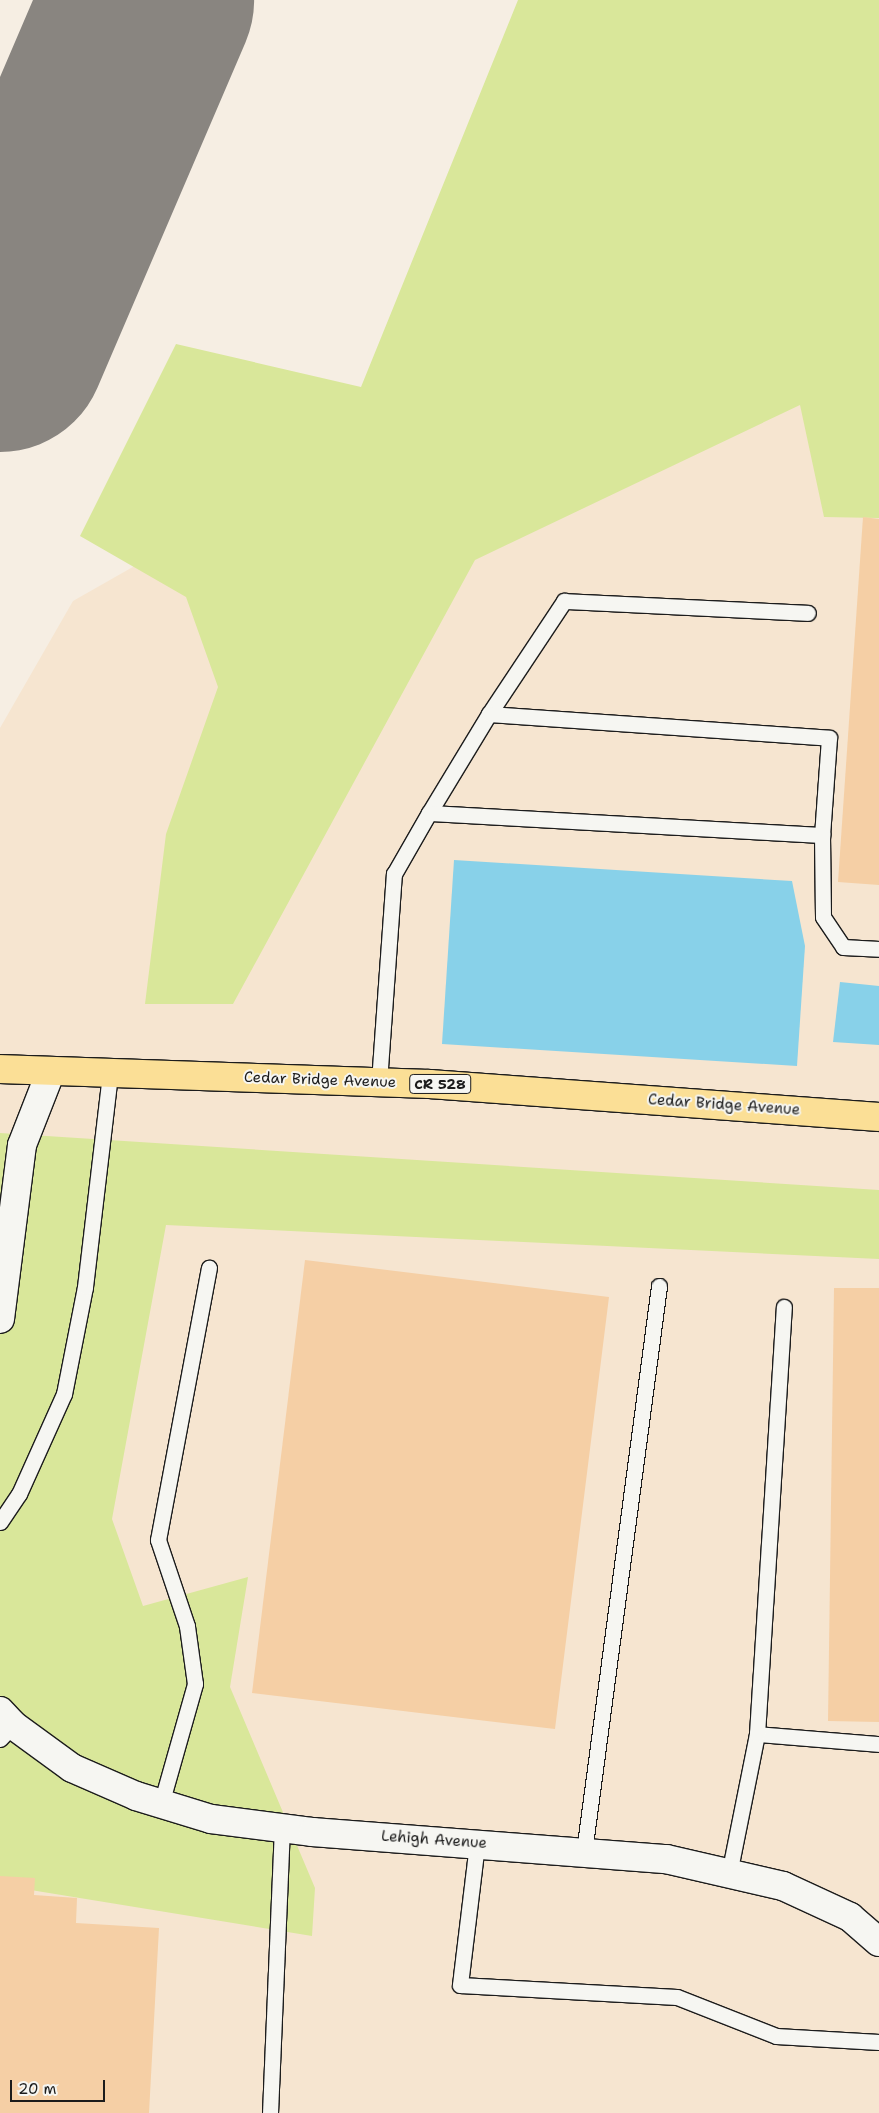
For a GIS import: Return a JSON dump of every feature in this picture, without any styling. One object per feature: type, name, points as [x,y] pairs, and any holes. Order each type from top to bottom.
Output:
[{"type":"main road","name":"Cedar Bridge Avenue","points":[[0,1069],[380,1082],[879,1117]]},
{"type":"street","points":[[0,1319],[22,1144],[51,1071]]},
{"type":"street","name":"Lehigh Avenue","points":[[4,1725],[72,1768],[161,1804],[211,1819],[282,1828],[666,1859],[783,1886],[850,1917],[879,1942]]},
{"type":"lane","points":[[380,1082],[394,874],[489,714],[564,601],[808,612]]},
{"type":"lane","points":[[489,714],[829,738],[822,835],[823,917],[843,947],[879,949]]},
{"type":"lane","points":[[429,813],[822,835]]},
{"type":"lane","points":[[0,1522],[19,1494],[64,1394],[85,1288],[110,1073]]},
{"type":"lane","points":[[161,1804],[195,1684],[187,1626],[158,1540],[209,1268]]},
{"type":"lane","points":[[584,1852],[659,1286]]},
{"type":"lane","points":[[729,1874],[756,1734],[784,1307]]},
{"type":"lane","points":[[756,1734],[879,1744]]},
{"type":"lane","points":[[270,2113],[282,1828]]},
{"type":"lane","points":[[477,1844],[460,1985],[677,1997],[776,2036],[879,2042]]},
{"type":"shaded area","points":[[879,0],[879,2113],[0,2113],[0,728],[73,601],[284,481]]},
{"type":"green space","points":[[518,0],[879,0],[879,518],[824,517],[800,405],[475,560],[233,1004],[145,1004],[166,834],[218,687],[186,597],[80,536],[176,344],[361,387]]},
{"type":"green space","points":[[0,1133],[879,1190],[879,1259],[166,1225],[112,1519],[143,1606],[248,1577],[230,1687],[315,1888],[312,1936],[0,1885]]},
{"type":"water","points":[[454,860],[792,881],[805,946],[797,1066],[442,1044]]},
{"type":"water","points":[[840,982],[879,986],[879,1045],[833,1042]]},
{"type":"building","points":[[863,517],[879,519],[879,885],[838,882]]},
{"type":"building","points":[[305,1260],[609,1297],[555,1729],[252,1693]]},
{"type":"building","points":[[834,1288],[879,1288],[879,1722],[828,1721]]},
{"type":"building","points":[[0,1876],[35,1878],[34,1895],[77,1898],[76,1923],[159,1928],[149,2113],[0,2113]]},
{"type":"taxiway","points":[[0,207],[18,215],[39,210],[65,195]]},
{"type":"runway","points":[[0,346],[148,0]]}]
